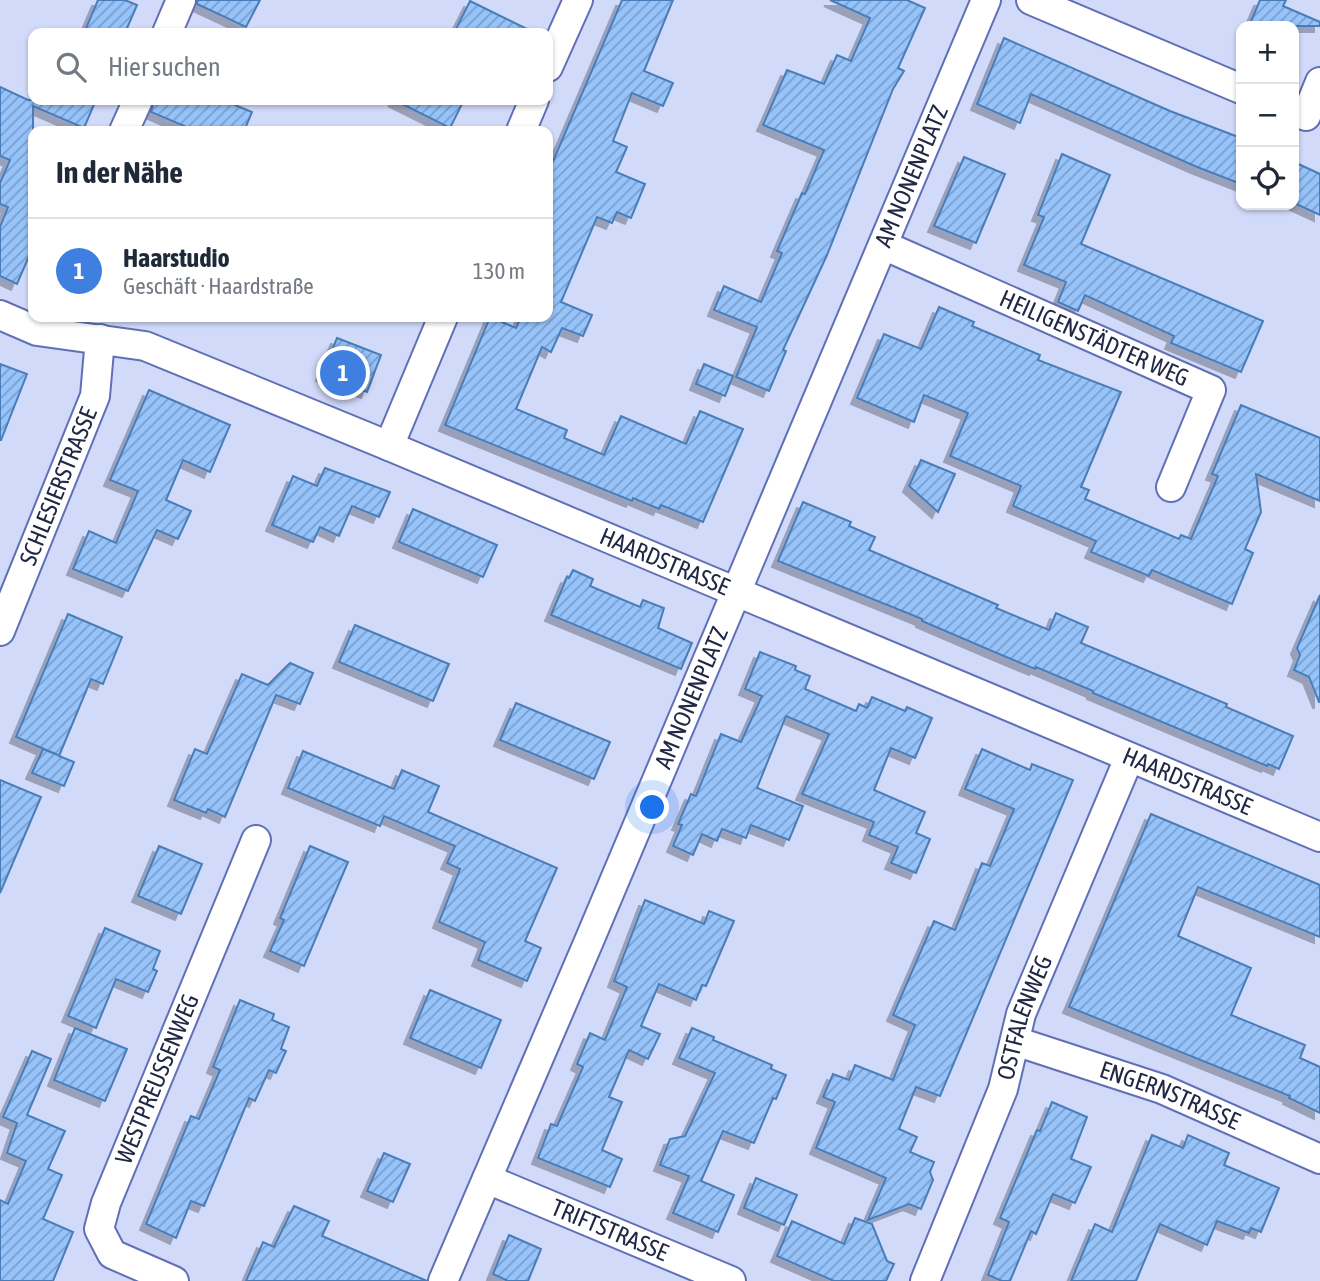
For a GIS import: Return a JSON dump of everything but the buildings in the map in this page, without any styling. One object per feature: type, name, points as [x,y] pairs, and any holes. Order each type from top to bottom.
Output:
[{"type":"street","points":[[169,28],[181,0]]},
{"type":"street","points":[[553,55],[578,0]]},
{"type":"street","name":"AM NONENPLATZ","points":[[443,1281],[986,0]]},
{"type":"street","points":[[1031,0],[1236,87]]},
{"type":"street","points":[[1306,117],[1320,82]]},
{"type":"street","points":[[126,126],[136,105]]},
{"type":"street","points":[[523,126],[532,105]]},
{"type":"street","name":"HEILIGENSTÄDTER WEG","points":[[883,245],[1211,390],[1171,487]]},
{"type":"street","name":"HAARDSTRASSE","points":[[0,315],[28,321]]},
{"type":"street","points":[[389,446],[441,322]]},
{"type":"street","name":"HAARDSTRASSE","points":[[40,324],[100,339],[145,346],[1320,837]]},
{"type":"street","name":"SCHLESIERSTRASSE","points":[[0,632],[95,396],[100,339]]},
{"type":"street","name":"OSTFALENWEG","points":[[925,1281],[1003,1089],[1021,1014],[1129,758]]},
{"type":"street","name":"WESTPREUSSENWEG","points":[[174,1281],[113,1254],[99,1229],[106,1203],[256,840]]},
{"type":"street","name":"ENGERNSTRASSE","points":[[1015,1041],[1162,1089],[1320,1159]]},
{"type":"street","name":"TRIFTSTRASSE","points":[[487,1179],[731,1281]]},
{"type":"place","name":"Haarstudio","points":[[343,373]]}]
